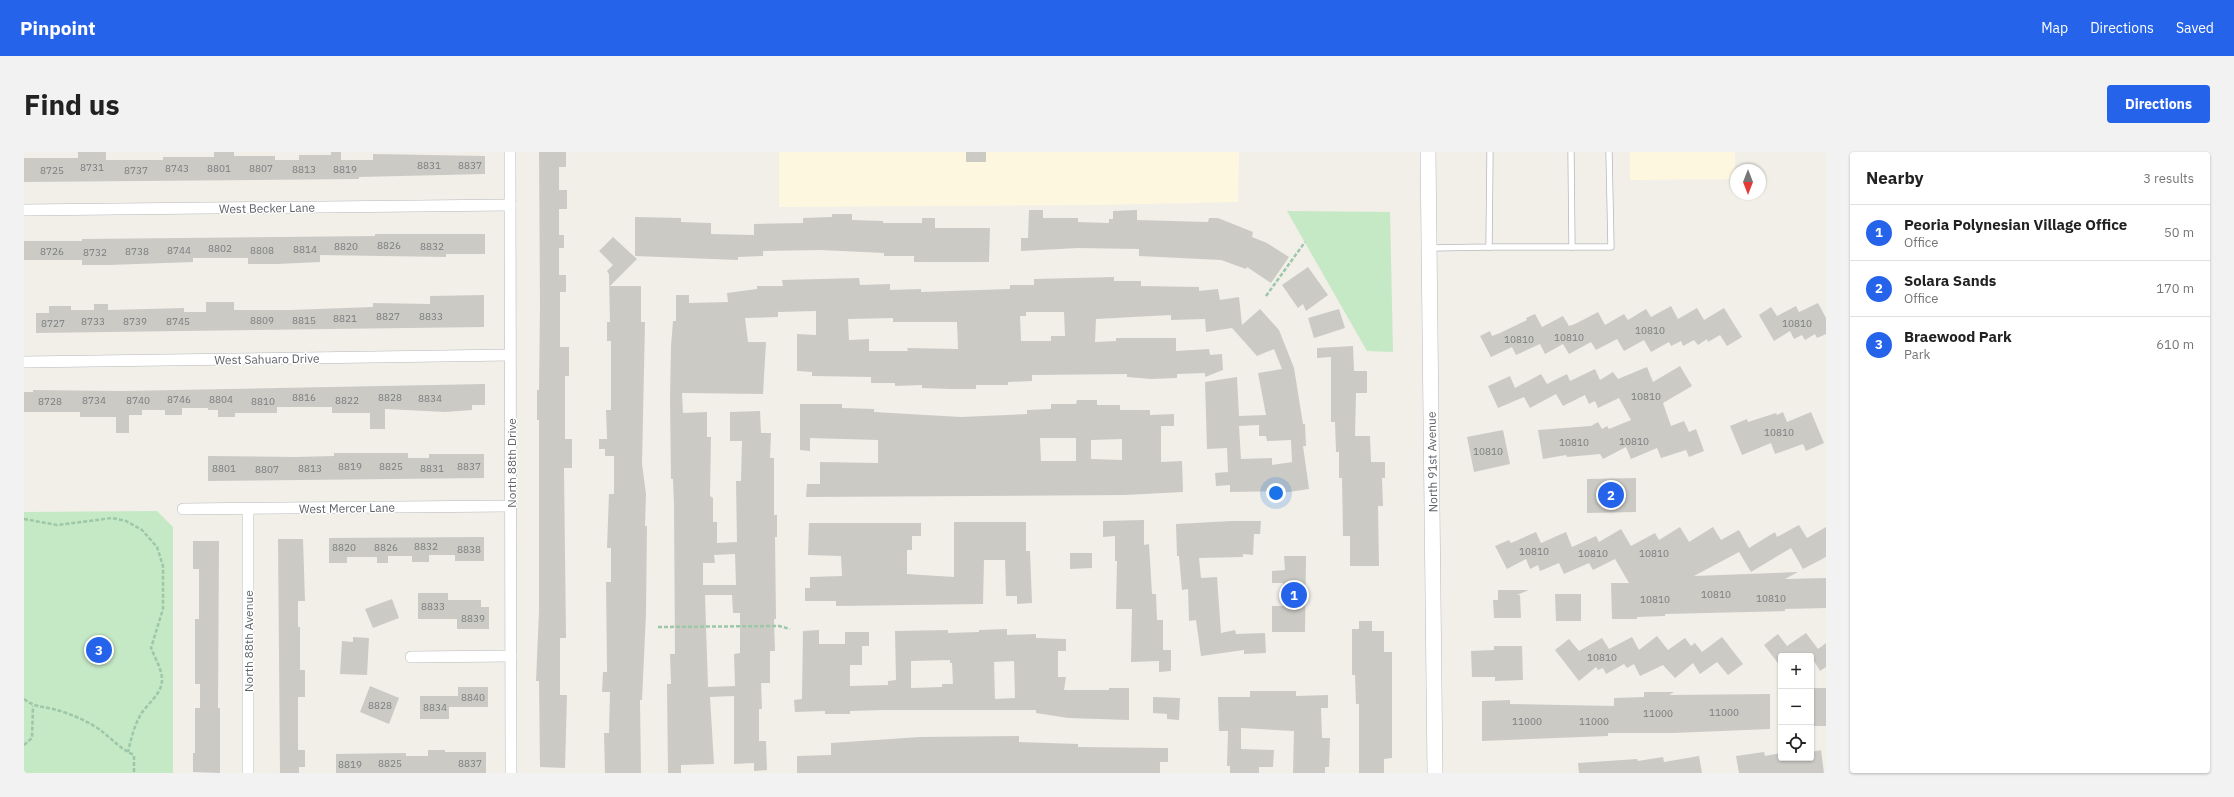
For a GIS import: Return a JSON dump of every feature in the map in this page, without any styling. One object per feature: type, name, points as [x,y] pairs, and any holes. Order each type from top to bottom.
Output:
[{"type":"main road","name":"North 91st Avenue","points":[[1428,152],[1435,773]]},
{"type":"street","name":"North 88th Drive","points":[[510,152],[511,773]]},
{"type":"street","name":"West Becker Lane","points":[[24,210],[510,205]]},
{"type":"street","name":"West Sahuaro Drive","points":[[24,362],[510,355]]},
{"type":"street","name":"West Mercer Lane","points":[[183,509],[511,506]]},
{"type":"street","name":"North 88th Avenue","points":[[248,509],[248,773]]},
{"type":"street","points":[[411,657],[511,656]]},
{"type":"lane","points":[[1489,247],[1490,152]]},
{"type":"lane","points":[[1571,152],[1572,247]]},
{"type":"lane","points":[[1429,248],[1611,247],[1609,152]]},
{"type":"path","points":[[1266,296],[1305,242]]},
{"type":"path","points":[[24,519],[57,525],[112,518],[126,521],[142,530],[157,547],[163,566],[163,609],[151,648],[158,664],[162,681],[156,696],[142,713],[133,730],[128,752]]},
{"type":"path","points":[[658,627],[779,626],[790,629]]},
{"type":"path","points":[[24,699],[33,706],[53,709],[72,716],[103,732],[121,750],[134,755],[134,773]]},
{"type":"path","points":[[24,745],[32,738],[33,706]]},
{"type":"shaded area","points":[[779,152],[1239,152],[1238,202],[1097,205],[779,207]]},
{"type":"shaded area","points":[[1630,152],[1735,152],[1735,164],[1730,164],[1730,179],[1630,180]]},
{"type":"green space","points":[[1287,211],[1390,212],[1393,352],[1367,351]]},
{"type":"green space","points":[[157,511],[173,527],[173,773],[24,773],[24,512]]},
{"type":"building","points":[[78,152],[106,152],[106,160],[163,160],[163,157],[214,157],[214,152],[234,152],[234,156],[275,156],[275,160],[299,160],[299,155],[331,155],[331,152],[341,152],[341,160],[373,160],[373,154],[485,156],[485,174],[359,177],[359,179],[24,182],[24,158],[78,158]]},
{"type":"building","points":[[539,152],[566,152],[566,167],[559,167],[559,190],[567,190],[567,209],[559,209],[559,235],[564,235],[564,248],[559,248],[559,275],[566,275],[566,292],[560,292],[560,347],[569,347],[569,376],[565,376],[565,439],[572,439],[572,468],[564,468],[566,638],[560,638],[560,695],[567,695],[565,768],[540,767],[539,681],[536,681],[539,611],[539,420],[537,420],[537,390],[539,390],[540,305]]},
{"type":"building","points":[[966,152],[986,152],[986,162],[966,162]]},
{"type":"building","points":[[1029,210],[1043,210],[1043,218],[1078,218],[1078,222],[1109,223],[1109,219],[1113,219],[1113,211],[1137,210],[1137,220],[1208,222],[1209,218],[1218,218],[1253,232],[1252,237],[1267,243],[1289,257],[1271,283],[1247,267],[1246,269],[1221,260],[1139,256],[1139,249],[1078,248],[1021,251],[1021,238],[1028,238]]},
{"type":"building","points":[[832,214],[852,214],[852,220],[883,221],[883,223],[922,223],[922,218],[935,218],[935,228],[990,228],[989,262],[914,262],[914,256],[884,256],[884,253],[820,250],[763,251],[763,256],[738,257],[738,260],[635,256],[635,217],[681,218],[681,222],[711,223],[711,234],[754,235],[754,224],[803,223],[803,218],[832,217]]},
{"type":"building","points":[[375,234],[485,234],[485,254],[446,254],[446,257],[320,255],[320,262],[277,264],[248,264],[248,258],[193,258],[193,262],[109,265],[82,265],[82,260],[24,260],[24,241],[375,236]]},
{"type":"building","points":[[613,237],[637,259],[610,286],[641,286],[641,322],[645,322],[642,464],[646,494],[645,526],[647,526],[646,613],[642,700],[640,700],[641,773],[605,773],[604,733],[609,733],[610,692],[602,692],[603,672],[607,672],[606,582],[611,582],[611,548],[607,548],[609,494],[614,494],[614,456],[605,456],[605,449],[599,449],[599,439],[607,439],[606,410],[611,410],[611,341],[607,341],[607,322],[610,322],[609,274],[607,271],[613,265],[599,251]]},
{"type":"building","points":[[1308,267],[1328,295],[1306,311],[1303,304],[1298,308],[1282,285]]},
{"type":"building","points":[[1114,277],[1114,281],[1141,281],[1141,286],[1199,287],[1199,291],[1218,289],[1220,300],[1239,297],[1242,325],[1260,309],[1279,330],[1294,368],[1303,424],[1305,424],[1306,446],[1303,446],[1309,489],[1282,493],[1282,491],[1230,492],[1230,485],[1216,486],[1215,473],[1228,472],[1227,448],[1207,449],[1205,382],[1237,377],[1239,416],[1266,415],[1258,373],[1282,369],[1274,349],[1257,356],[1232,328],[1206,332],[1205,319],[1171,320],[1171,315],[1096,319],[1095,342],[1116,341],[1116,338],[1176,338],[1176,351],[1209,349],[1210,355],[1222,354],[1223,370],[1205,377],[1205,373],[1177,374],[1177,378],[1151,379],[1127,377],[1127,374],[1032,375],[1032,381],[1008,382],[1008,385],[976,385],[976,389],[950,389],[922,388],[922,385],[895,386],[895,383],[871,383],[871,377],[812,376],[812,372],[797,371],[797,334],[816,335],[816,311],[778,312],[778,317],[745,318],[748,342],[766,342],[763,394],[682,393],[683,413],[707,412],[707,437],[711,437],[710,496],[713,498],[713,522],[717,522],[717,543],[737,542],[736,481],[741,481],[742,441],[730,441],[730,412],[760,411],[761,433],[771,433],[770,458],[774,458],[774,515],[777,515],[777,537],[775,537],[775,651],[770,651],[770,683],[761,683],[762,709],[759,709],[759,741],[766,741],[767,770],[754,771],[754,763],[734,764],[734,696],[710,697],[714,764],[681,765],[681,773],[668,773],[667,684],[671,684],[670,654],[675,654],[674,504],[673,479],[671,479],[670,399],[671,346],[673,321],[676,321],[676,295],[689,295],[689,303],[728,302],[727,293],[757,289],[757,286],[783,286],[782,280],[859,278],[860,285],[890,284],[890,290],[921,289],[921,292],[1010,289],[1010,285],[1034,285],[1034,279]],"holes":[[[1026,312],[1064,312],[1065,336],[1051,336],[1051,341],[1021,341],[1020,316],[1026,316]],[[893,318],[893,322],[957,322],[958,349],[907,348],[908,351],[869,351],[869,339],[849,340],[848,319]],[[1259,425],[1259,436],[1266,436],[1267,441],[1291,440],[1292,462],[1272,465],[1272,458],[1241,459],[1239,426]],[[735,554],[736,585],[703,585],[703,563],[715,563],[714,555]],[[705,595],[732,595],[733,613],[740,613],[740,653],[734,654],[735,686],[708,687]]]},
{"type":"building","points":[[484,295],[484,327],[36,333],[36,313],[49,313],[49,306],[71,306],[71,310],[94,310],[94,304],[108,304],[108,310],[184,308],[184,312],[206,312],[206,302],[234,302],[234,310],[290,310],[373,307],[373,303],[430,304],[430,296]]},
{"type":"building","points":[[1818,303],[1826,318],[1826,334],[1817,338],[1815,334],[1805,340],[1802,335],[1794,339],[1790,331],[1774,341],[1759,315],[1771,307],[1777,316],[1796,306],[1799,312]]},
{"type":"building","points":[[1671,306],[1678,319],[1697,308],[1704,320],[1724,308],[1742,337],[1727,346],[1720,335],[1708,342],[1707,339],[1698,345],[1694,340],[1683,346],[1681,341],[1671,346],[1669,342],[1651,352],[1644,340],[1624,351],[1617,339],[1596,350],[1591,342],[1569,354],[1563,344],[1545,354],[1540,344],[1516,355],[1512,347],[1491,357],[1480,336],[1490,331],[1492,336],[1500,333],[1527,320],[1526,318],[1535,314],[1542,327],[1563,316],[1569,326],[1598,312],[1605,325],[1624,314],[1628,320],[1646,309],[1651,317]]},
{"type":"building","points":[[1339,309],[1345,328],[1314,338],[1308,318]]},
{"type":"building","points":[[1353,346],[1354,371],[1367,371],[1367,393],[1356,393],[1355,436],[1370,436],[1371,462],[1385,462],[1385,478],[1382,478],[1383,506],[1378,506],[1379,566],[1350,566],[1350,536],[1343,536],[1342,478],[1339,478],[1339,452],[1336,452],[1335,422],[1331,422],[1331,357],[1317,358],[1317,348]]},
{"type":"building","points":[[1680,366],[1692,386],[1663,403],[1671,426],[1684,421],[1689,432],[1696,429],[1704,451],[1689,457],[1686,450],[1661,458],[1657,448],[1631,459],[1626,447],[1603,459],[1600,454],[1567,457],[1566,455],[1543,459],[1538,430],[1591,426],[1598,422],[1602,429],[1607,426],[1609,429],[1631,420],[1619,398],[1598,408],[1595,401],[1589,404],[1585,395],[1563,406],[1556,394],[1530,408],[1524,397],[1498,408],[1488,386],[1510,376],[1515,388],[1541,374],[1547,384],[1567,374],[1570,381],[1595,369],[1600,380],[1613,372],[1618,379],[1647,367],[1653,382]]},
{"type":"building","points":[[485,384],[485,405],[472,405],[472,410],[445,412],[385,409],[385,429],[370,429],[370,413],[332,413],[332,407],[277,407],[277,413],[235,413],[235,417],[218,417],[218,410],[208,410],[208,408],[182,408],[182,415],[165,415],[165,410],[142,410],[142,415],[129,415],[129,433],[116,433],[116,417],[80,417],[80,412],[24,412],[24,392],[33,392],[33,390],[121,391]]},
{"type":"building","points":[[1077,400],[1097,400],[1097,405],[1120,405],[1120,410],[1150,410],[1150,415],[1174,414],[1174,426],[1161,426],[1161,462],[1182,461],[1183,492],[1124,495],[806,497],[807,484],[820,484],[820,462],[878,463],[878,440],[810,438],[810,451],[800,450],[800,404],[842,404],[842,408],[874,409],[874,412],[961,417],[1027,414],[1027,410],[1051,409],[1051,404],[1076,404]],"holes":[[[1040,438],[1076,438],[1076,461],[1041,461]],[[1122,439],[1122,460],[1091,459],[1091,440]]]},
{"type":"building","points":[[1783,412],[1787,422],[1811,412],[1824,443],[1806,451],[1803,444],[1775,454],[1771,443],[1742,455],[1730,426],[1747,419],[1748,422],[1776,413],[1777,415]]},
{"type":"building","points":[[1503,430],[1510,464],[1474,472],[1467,437]]},
{"type":"building","points":[[334,453],[408,453],[408,458],[429,458],[429,454],[484,454],[484,478],[208,481],[208,456],[296,457],[334,456]]},
{"type":"building","points":[[1636,478],[1636,512],[1587,513],[1587,479]]},
{"type":"building","points":[[1144,520],[1144,545],[1149,544],[1152,594],[1156,594],[1157,620],[1163,620],[1163,650],[1171,650],[1171,671],[1159,672],[1159,661],[1131,662],[1132,609],[1116,609],[1117,561],[1115,561],[1115,536],[1103,537],[1103,521]]},
{"type":"building","points":[[1261,521],[1260,534],[1254,534],[1253,555],[1243,554],[1243,557],[1199,558],[1201,578],[1217,577],[1221,633],[1235,630],[1236,634],[1265,633],[1266,653],[1244,654],[1244,650],[1201,656],[1196,620],[1189,621],[1188,589],[1182,590],[1179,556],[1177,556],[1176,524]]},
{"type":"building","points":[[954,522],[1026,522],[1026,551],[1030,551],[1032,603],[1017,604],[1017,596],[1006,596],[1005,560],[984,560],[983,604],[836,606],[836,601],[805,601],[805,588],[810,588],[810,577],[842,576],[841,556],[808,555],[809,523],[921,523],[921,536],[912,536],[912,550],[907,550],[907,574],[954,577]]},
{"type":"building","points":[[1799,525],[1807,538],[1826,527],[1826,557],[1803,569],[1791,548],[1751,572],[1739,552],[1694,576],[1798,572],[1785,579],[1826,578],[1826,608],[1785,609],[1785,611],[1665,614],[1665,616],[1637,617],[1637,619],[1612,619],[1611,583],[1629,583],[1615,559],[1593,570],[1589,563],[1564,574],[1559,563],[1540,571],[1538,565],[1530,569],[1526,559],[1507,569],[1495,546],[1509,540],[1511,543],[1536,532],[1541,543],[1566,532],[1572,547],[1596,536],[1599,542],[1621,529],[1631,546],[1655,533],[1659,540],[1680,527],[1689,542],[1713,527],[1721,540],[1739,530],[1749,548],[1775,532],[1777,537]]},
{"type":"building","points":[[484,537],[484,561],[455,561],[455,555],[429,555],[429,562],[412,562],[412,556],[388,556],[388,563],[377,563],[377,557],[347,557],[347,563],[329,563],[329,538]]},
{"type":"building","points":[[278,539],[303,539],[305,601],[298,601],[298,627],[300,627],[300,670],[305,670],[305,697],[298,697],[298,750],[305,750],[305,767],[299,767],[299,773],[280,773]]},
{"type":"building","points":[[193,541],[219,541],[218,708],[220,708],[220,773],[193,772],[193,753],[195,753],[195,708],[200,708],[200,684],[195,684],[195,619],[199,619],[199,569],[193,569]]},
{"type":"building","points":[[1070,553],[1092,553],[1092,568],[1070,569]]},
{"type":"building","points":[[1284,556],[1306,556],[1305,632],[1272,632],[1272,606],[1283,606],[1283,583],[1272,583],[1272,571],[1285,570]]},
{"type":"building","points":[[1498,590],[1529,590],[1517,595],[1520,595],[1521,618],[1494,618],[1493,600],[1498,600]]},
{"type":"building","points":[[418,593],[448,593],[448,600],[481,600],[481,607],[489,607],[489,629],[457,629],[457,619],[418,619]]},
{"type":"building","points":[[1555,594],[1581,594],[1581,621],[1556,621]]},
{"type":"building","points":[[392,599],[399,618],[373,628],[365,609]]},
{"type":"building","points":[[1359,621],[1372,621],[1372,631],[1384,631],[1384,652],[1392,652],[1392,758],[1384,759],[1384,773],[1359,773],[1359,704],[1356,704],[1355,675],[1352,675],[1352,629],[1359,629]]},
{"type":"building","points":[[1007,629],[1007,635],[1036,634],[1036,638],[1066,639],[1066,651],[1058,651],[1058,677],[1066,677],[1064,690],[1109,690],[1109,688],[1129,688],[1129,720],[1068,718],[1036,713],[1036,710],[882,710],[850,711],[850,714],[825,714],[825,711],[795,712],[794,700],[802,699],[803,631],[819,630],[819,644],[845,644],[845,632],[869,632],[869,646],[862,646],[862,665],[850,665],[850,686],[888,685],[888,681],[896,680],[895,631],[948,630],[948,633],[979,632],[979,630]],"holes":[[[950,660],[950,663],[952,663],[953,684],[942,684],[942,687],[911,688],[911,661]],[[1014,661],[1015,698],[995,699],[994,662]]]},
{"type":"building","points":[[1806,633],[1818,649],[1826,643],[1826,667],[1820,671],[1814,661],[1814,653],[1778,653],[1778,663],[1764,645],[1778,634],[1787,646]]},
{"type":"building","points":[[1657,636],[1668,650],[1685,638],[1691,646],[1695,643],[1702,652],[1722,637],[1743,664],[1728,675],[1717,662],[1700,674],[1693,663],[1675,678],[1663,665],[1640,676],[1634,664],[1627,668],[1624,664],[1606,674],[1603,668],[1598,670],[1596,667],[1579,681],[1555,650],[1569,639],[1579,651],[1602,638],[1609,649],[1632,637],[1639,650]]},
{"type":"building","points":[[353,637],[369,638],[367,675],[340,674],[342,641],[353,642]]},
{"type":"building","points":[[1494,646],[1522,646],[1523,680],[1495,681],[1495,677],[1472,677],[1471,651],[1494,650]]},
{"type":"building","points":[[370,686],[399,698],[389,724],[360,712]]},
{"type":"building","points":[[458,687],[488,687],[488,707],[449,707],[449,719],[420,719],[420,696],[458,696]]},
{"type":"building","points":[[1814,688],[1826,688],[1826,726],[1814,726]]},
{"type":"building","points":[[1250,691],[1296,691],[1296,696],[1328,695],[1328,708],[1321,708],[1322,738],[1330,738],[1329,767],[1325,767],[1325,773],[1293,773],[1294,731],[1241,728],[1241,749],[1274,750],[1273,767],[1259,767],[1259,773],[1230,773],[1230,766],[1227,766],[1228,731],[1219,731],[1218,697],[1250,697]]},
{"type":"building","points":[[1644,692],[1674,692],[1669,695],[1770,694],[1770,729],[1673,733],[1608,733],[1608,736],[1482,741],[1482,701],[1510,700],[1510,704],[1614,706],[1614,698],[1644,697]]},
{"type":"building","points":[[1153,697],[1180,698],[1179,720],[1167,719],[1167,714],[1153,713]]},
{"type":"building","points":[[1019,736],[1019,742],[1078,744],[1078,747],[1168,748],[1168,762],[1160,762],[1160,773],[797,773],[797,756],[831,755],[831,743],[920,737]]},
{"type":"building","points":[[428,750],[445,750],[445,752],[486,752],[486,773],[336,773],[336,754],[406,753],[406,756],[428,756]]},
{"type":"building","points":[[1821,750],[1824,773],[1739,773],[1736,756],[1764,752],[1765,756],[1778,754],[1778,761],[1814,761],[1814,751]]},
{"type":"building","points":[[1699,756],[1702,773],[1579,773],[1578,763],[1637,759],[1638,761],[1663,757],[1664,762]]},
{"type":"place","name":"Solara Sands","points":[[1611,495]]},
{"type":"place","name":"Peoria Polynesian Village Office","points":[[1294,595]]},
{"type":"place","name":"Braewood Park","points":[[99,650]]}]
